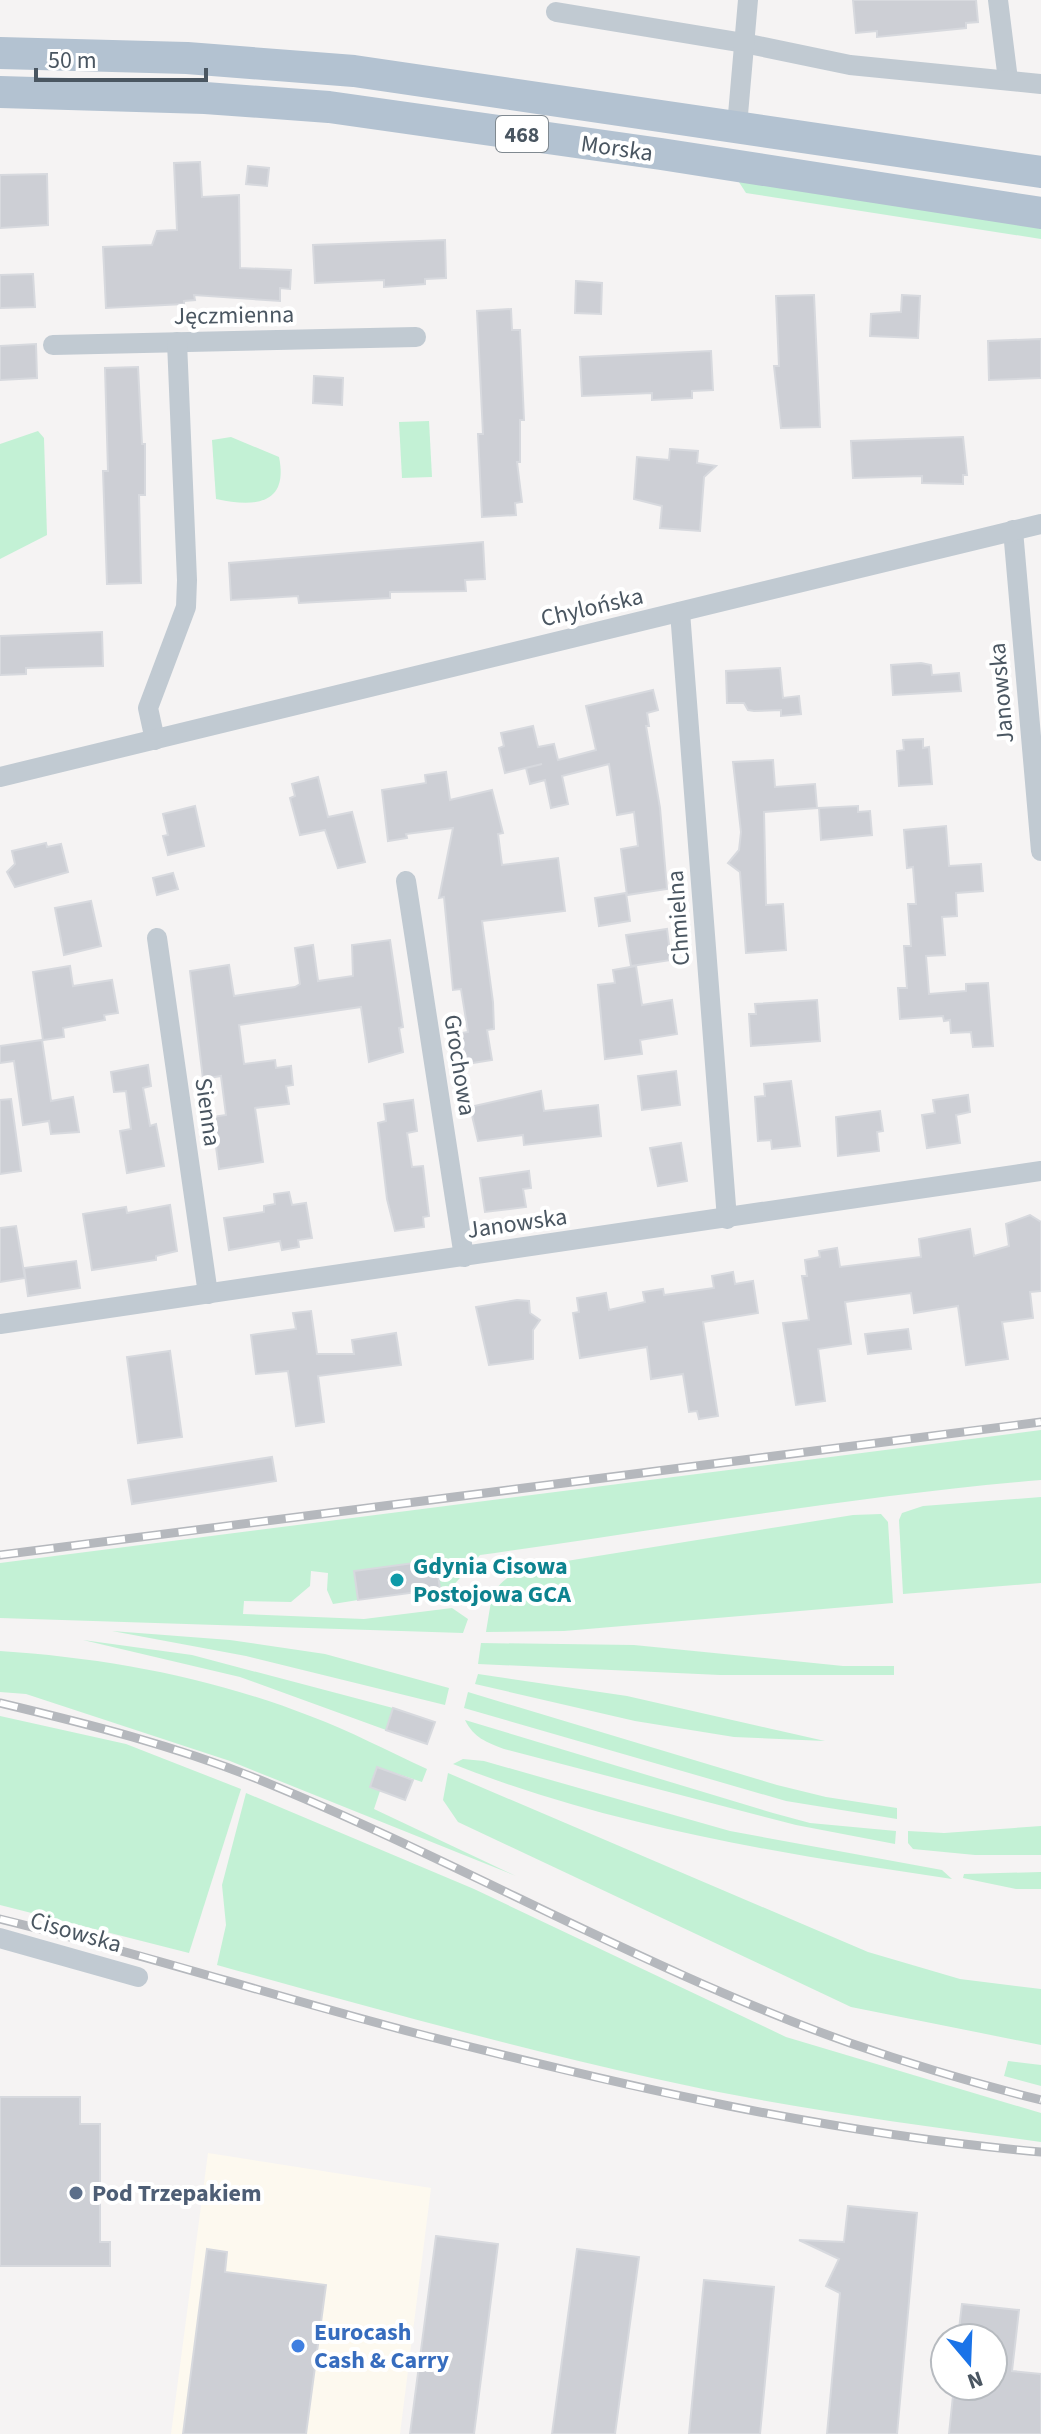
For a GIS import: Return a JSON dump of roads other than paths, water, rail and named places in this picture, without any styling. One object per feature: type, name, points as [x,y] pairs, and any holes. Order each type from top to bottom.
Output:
[{"type":"main road","name":"Morska","points":[[0,53],[187,58],[354,71],[1041,172]]},
{"type":"main road","name":"Morska","points":[[0,92],[205,98],[329,107],[661,154],[1041,213]]},
{"type":"street","points":[[737,126],[748,0]]},
{"type":"street","points":[[998,0],[1008,80]]},
{"type":"street","points":[[556,12],[744,43],[850,65],[1041,84]]},
{"type":"street","name":"Jęczmienna","points":[[53,345],[416,337]]},
{"type":"street","points":[[155,740],[148,708],[186,607],[177,342]]},
{"type":"street","name":"Chylońska","points":[[0,777],[1041,524]]},
{"type":"street","name":"Janowska","points":[[1013,530],[1041,851]]},
{"type":"street","name":"Chmielna","points":[[680,612],[727,1219]]},
{"type":"street","name":"Grochowa","points":[[406,881],[464,1257]]},
{"type":"street","name":"Sienna","points":[[157,938],[208,1294]]},
{"type":"street","name":"Janowska","points":[[0,1324],[1041,1171]]},
{"type":"street","name":"Cisowska","points":[[0,1938],[138,1977]]},
{"type":"railway","points":[[0,1555],[1041,1422]]},
{"type":"railway","points":[[0,1703],[132,1737],[260,1780],[775,2015],[897,2059],[1041,2100]]},
{"type":"railway","points":[[0,1919],[314,2006],[573,2072],[806,2120],[962,2144],[1041,2152]]},
{"type":"place","name":"Gdynia Cisowa Postojowa GCA","points":[[397,1580]]},
{"type":"place","name":"Pod Trzepakiem","points":[[76,2193]]},
{"type":"place","name":"Eurocash Cash & Carry","points":[[298,2346]]}]
